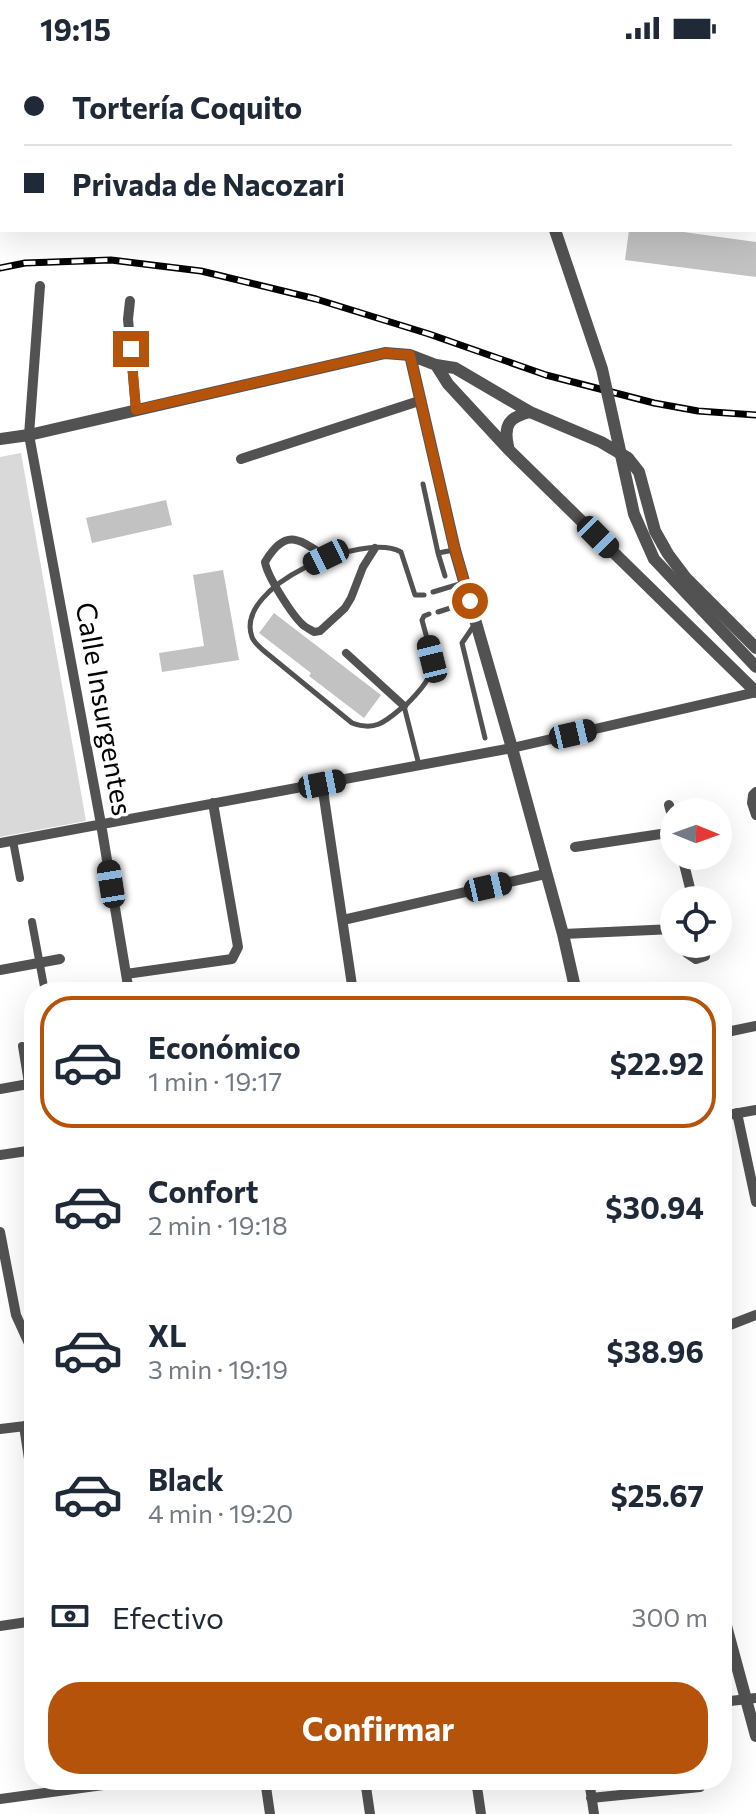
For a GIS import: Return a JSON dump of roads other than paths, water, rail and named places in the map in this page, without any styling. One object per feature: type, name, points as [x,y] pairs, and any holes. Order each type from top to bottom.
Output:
[{"type":"street","points":[[556,232],[602,369],[634,514],[654,559],[756,667]]},
{"type":"street","name":"Calle Insurgentes","points":[[40,286],[29,435],[127,982]]},
{"type":"street","points":[[130,301],[128,319],[136,410]]},
{"type":"street","points":[[0,439],[29,435],[385,353],[410,355],[455,368],[530,412],[601,442],[628,458],[639,472],[655,531],[668,554],[686,578],[756,648]]},
{"type":"street","points":[[410,355],[455,550],[574,982]]},
{"type":"street","points":[[436,365],[448,384],[508,449],[756,692]]},
{"type":"street","points":[[241,459],[419,401]]},
{"type":"street","points":[[508,449],[507,428],[516,416],[530,412]]},
{"type":"street","points":[[326,557],[302,540],[290,540],[280,542],[265,562],[266,571],[284,600],[304,626],[314,632],[320,631],[345,608],[375,548]]},
{"type":"street","points":[[346,653],[404,706]]},
{"type":"street","points":[[0,843],[512,748],[756,692]]},
{"type":"street","points":[[322,784],[352,982]]},
{"type":"street","points":[[756,792],[752,803],[756,815]]},
{"type":"street","points":[[126,974],[232,959],[238,947],[213,803]]},
{"type":"street","points":[[575,847],[660,834]]},
{"type":"street","points":[[13,841],[20,878]]},
{"type":"street","points":[[343,920],[545,874]]},
{"type":"street","points":[[32,922],[43,982]]},
{"type":"street","points":[[563,934],[660,930]]},
{"type":"street","points":[[0,970],[60,959]]},
{"type":"street","points":[[732,1031],[756,1026]]},
{"type":"street","points":[[22,1046],[24,1054]]},
{"type":"street","points":[[0,1089],[24,1084]]},
{"type":"street","points":[[732,1114],[756,1110]]},
{"type":"street","points":[[737,1113],[756,1202]]},
{"type":"street","points":[[0,1155],[24,1151]]},
{"type":"street","points":[[0,1232],[16,1315],[24,1333]]},
{"type":"street","points":[[732,1324],[756,1315]]},
{"type":"street","points":[[0,1429],[24,1426]]},
{"type":"street","points":[[0,1626],[24,1622]]},
{"type":"street","points":[[732,1642],[750,1698],[756,1736]]},
{"type":"street","points":[[0,1799],[36,1790]]},
{"type":"street","points":[[266,1790],[270,1814]]},
{"type":"street","points":[[366,1790],[370,1814]]},
{"type":"street","points":[[477,1790],[481,1814]]},
{"type":"street","points":[[590,1790],[594,1814]]},
{"type":"street","points":[[591,1798],[670,1790]]},
{"type":"lane","points":[[423,484],[445,576]]},
{"type":"lane","points":[[424,595],[415,595],[401,552],[389,547],[362,549],[326,557],[291,575],[261,599],[251,614],[250,627],[253,640],[264,651],[352,723],[362,727],[385,722],[424,687],[431,675],[432,659],[422,620],[429,614]]},
{"type":"lane","points":[[438,553],[455,550]]},
{"type":"lane","points":[[433,592],[464,582]]},
{"type":"lane","points":[[438,612],[470,601]]},
{"type":"lane","points":[[476,623],[462,643],[485,738]]},
{"type":"lane","points":[[404,706],[420,766]]},
{"type":"railway","points":[[0,268],[25,263],[111,260],[201,271],[316,299],[546,375],[654,403],[698,411],[756,415]]}]
